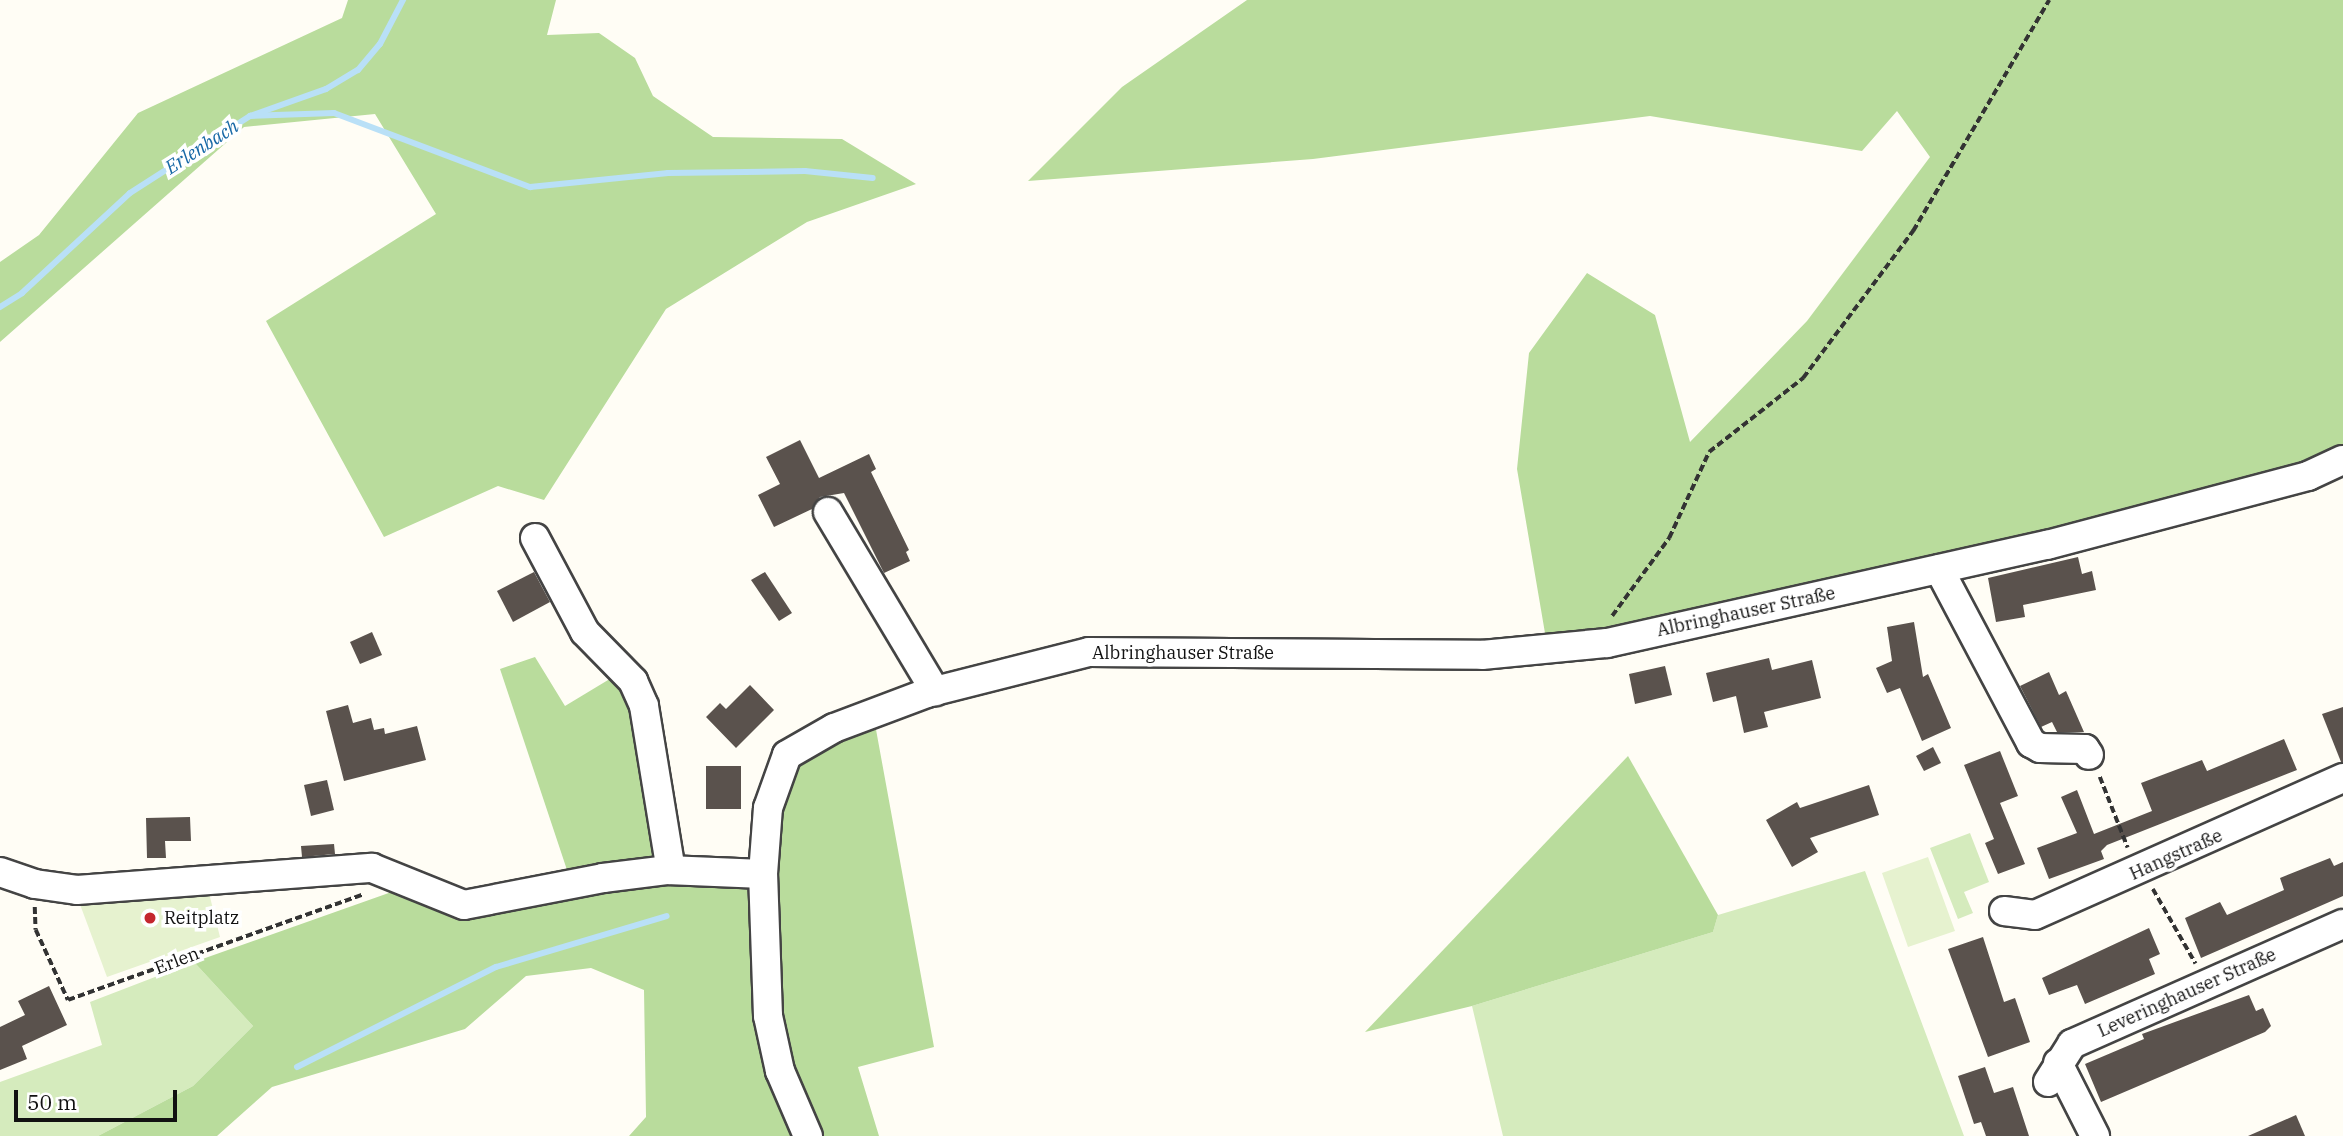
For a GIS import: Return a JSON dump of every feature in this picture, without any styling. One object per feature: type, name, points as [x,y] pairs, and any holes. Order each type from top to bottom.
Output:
[{"type":"street","name":"Albringhauser Straße","points":[[808,1136],[780,1072],[768,1016],[763,874],[768,808],[787,755],[834,728],[935,691],[1089,652],[1482,655],[1607,643],[1939,569],[2308,476],[2343,460]]},
{"type":"street","points":[[828,512],[935,691]]},
{"type":"street","points":[[535,538],[585,632],[633,681],[643,706],[671,870]]},
{"type":"street","points":[[1939,569],[2031,743],[2040,748],[2085,749],[2090,755]]},
{"type":"street","name":"Hangstraße","points":[[2004,911],[2035,915],[2140,872],[2343,778]]},
{"type":"street","points":[[0,872],[35,884],[76,890],[372,868],[464,905],[603,878],[671,870],[763,874]]},
{"type":"street","name":"Leveringhauser Straße","points":[[2095,1136],[2053,1072],[2072,1044],[2343,925]]},
{"type":"path","points":[[1607,643],[1604,627],[1668,538],[1709,452],[1803,378],[1920,220],[2049,0]]},
{"type":"path","points":[[2090,755],[2140,872],[2207,984]]},
{"type":"path","name":"Erlen","points":[[35,884],[36,930],[68,1000],[367,893]]},
{"type":"green space","points":[[348,0],[556,0],[547,35],[599,33],[635,58],[653,96],[713,137],[842,139],[916,184],[807,222],[666,309],[544,500],[498,486],[384,537],[266,321],[436,214],[375,114],[244,127],[0,342],[0,262],[39,235],[138,113],[342,18]]},
{"type":"green space","points":[[1247,0],[2343,0],[2343,449],[2321,459],[2016,541],[1637,630],[1546,639],[1517,469],[1529,353],[1587,273],[1655,315],[1690,442],[1807,321],[1930,157],[1897,111],[1862,151],[1650,116],[1313,159],[1028,181],[1122,87]]},
{"type":"green space","points":[[535,657],[565,706],[618,674],[627,685],[663,864],[569,876],[500,669]]},
{"type":"green space","points":[[875,724],[934,1047],[858,1067],[879,1136],[629,1136],[646,1117],[644,990],[591,968],[526,976],[465,1029],[272,1087],[217,1136],[98,1136],[193,1086],[253,1026],[194,962],[400,889],[462,911],[685,876],[774,878],[777,808],[792,765],[811,751]]},
{"type":"green space","points":[[1628,756],[1718,915],[1713,932],[1472,1006],[1365,1032]]},
{"type":"green space","points":[[1970,833],[1989,882],[1964,892],[1973,913],[1958,919],[1930,848]]},
{"type":"green space","points":[[1928,857],[1955,931],[1908,947],[1882,873]]},
{"type":"green space","points":[[1865,871],[1964,1136],[1503,1136],[1472,1006],[1713,932],[1718,915]]},
{"type":"green space","name":"Reitplatz","points":[[208,889],[220,937],[107,977],[78,899]]},
{"type":"green space","points":[[194,962],[253,1026],[193,1086],[98,1136],[0,1136],[0,1082],[102,1045],[90,1002]]},
{"type":"building","points":[[800,440],[819,478],[869,454],[876,469],[871,472],[909,550],[906,552],[910,561],[884,573],[844,493],[820,497],[812,509],[774,527],[758,495],[780,484],[766,457]]},
{"type":"building","points":[[2078,557],[2082,574],[2092,571],[2096,590],[2023,605],[2025,617],[1996,622],[1988,578]]},
{"type":"building","points":[[534,572],[550,602],[513,622],[497,591]]},
{"type":"building","points":[[765,572],[792,613],[779,621],[751,580]]},
{"type":"building","points":[[1914,622],[1923,677],[1928,674],[1951,728],[1922,741],[1900,688],[1887,693],[1876,668],[1892,661],[1887,627]]},
{"type":"building","points":[[372,632],[382,655],[360,664],[350,642]]},
{"type":"building","points":[[1769,658],[1772,670],[1812,660],[1821,698],[1764,712],[1768,727],[1744,733],[1736,696],[1713,702],[1706,673]]},
{"type":"building","points":[[1665,666],[1672,695],[1635,704],[1629,674]]},
{"type":"building","points":[[2049,672],[2059,695],[2066,691],[2084,732],[2057,732],[2052,722],[2041,727],[2020,686]]},
{"type":"building","points":[[750,685],[774,710],[736,748],[706,717],[720,703],[726,709]]},
{"type":"building","points":[[348,705],[353,723],[371,718],[374,730],[384,728],[385,734],[417,726],[426,760],[344,781],[326,711]]},
{"type":"building","points":[[2343,707],[2343,762],[2341,762],[2322,714]]},
{"type":"building","points":[[2284,739],[2297,770],[2107,845],[2101,851],[2104,859],[2049,879],[2037,848],[2077,833],[2061,797],[2077,790],[2094,834],[2152,811],[2141,783],[2202,760],[2207,771]]},
{"type":"building","points":[[1933,747],[1941,763],[1924,771],[1916,756]]},
{"type":"building","points":[[2000,751],[2018,796],[2000,803],[2025,864],[1998,874],[1985,843],[1994,839],[1964,765]]},
{"type":"building","points":[[706,766],[741,766],[741,809],[706,809]]},
{"type":"building","points":[[327,780],[334,810],[311,816],[304,785]]},
{"type":"building","points":[[1869,785],[1879,815],[1810,838],[1818,852],[1792,867],[1766,820],[1797,802],[1800,808]]},
{"type":"building","points":[[190,817],[191,841],[165,841],[166,858],[147,858],[146,818]]},
{"type":"building","points":[[334,844],[335,854],[302,857],[301,846]]},
{"type":"building","points":[[2330,858],[2334,866],[2343,862],[2343,896],[2201,958],[2185,918],[2220,902],[2227,915],[2284,890],[2280,878]]},
{"type":"building","points":[[2149,928],[2160,954],[2149,959],[2155,974],[2085,1004],[2077,985],[2049,995],[2042,978]]},
{"type":"building","points":[[1983,937],[2004,1002],[2015,998],[2030,1042],[1988,1057],[1948,949]]},
{"type":"building","points":[[49,986],[67,1025],[22,1046],[27,1059],[0,1070],[0,1027],[25,1015],[18,1001]]},
{"type":"building","points":[[2249,995],[2256,1011],[2263,1008],[2271,1026],[2265,1032],[2101,1102],[2085,1064],[2144,1039],[2142,1034]]},
{"type":"building","points":[[1985,1067],[1994,1093],[2013,1087],[2029,1136],[1986,1136],[1981,1122],[1974,1124],[1958,1076]]},
{"type":"building","points":[[2296,1115],[2305,1136],[2248,1136]]},
{"type":"waterway","name":"Erlenbach","points":[[0,307],[22,293],[130,193],[250,116],[326,89],[358,70],[380,44],[403,0]]},
{"type":"waterway","points":[[250,116],[334,113],[530,187],[668,173],[805,171],[873,178]]},
{"type":"waterway","points":[[297,1067],[496,967],[667,916]]},
{"type":"place","name":"Reitplatz","points":[[150,918]]}]
